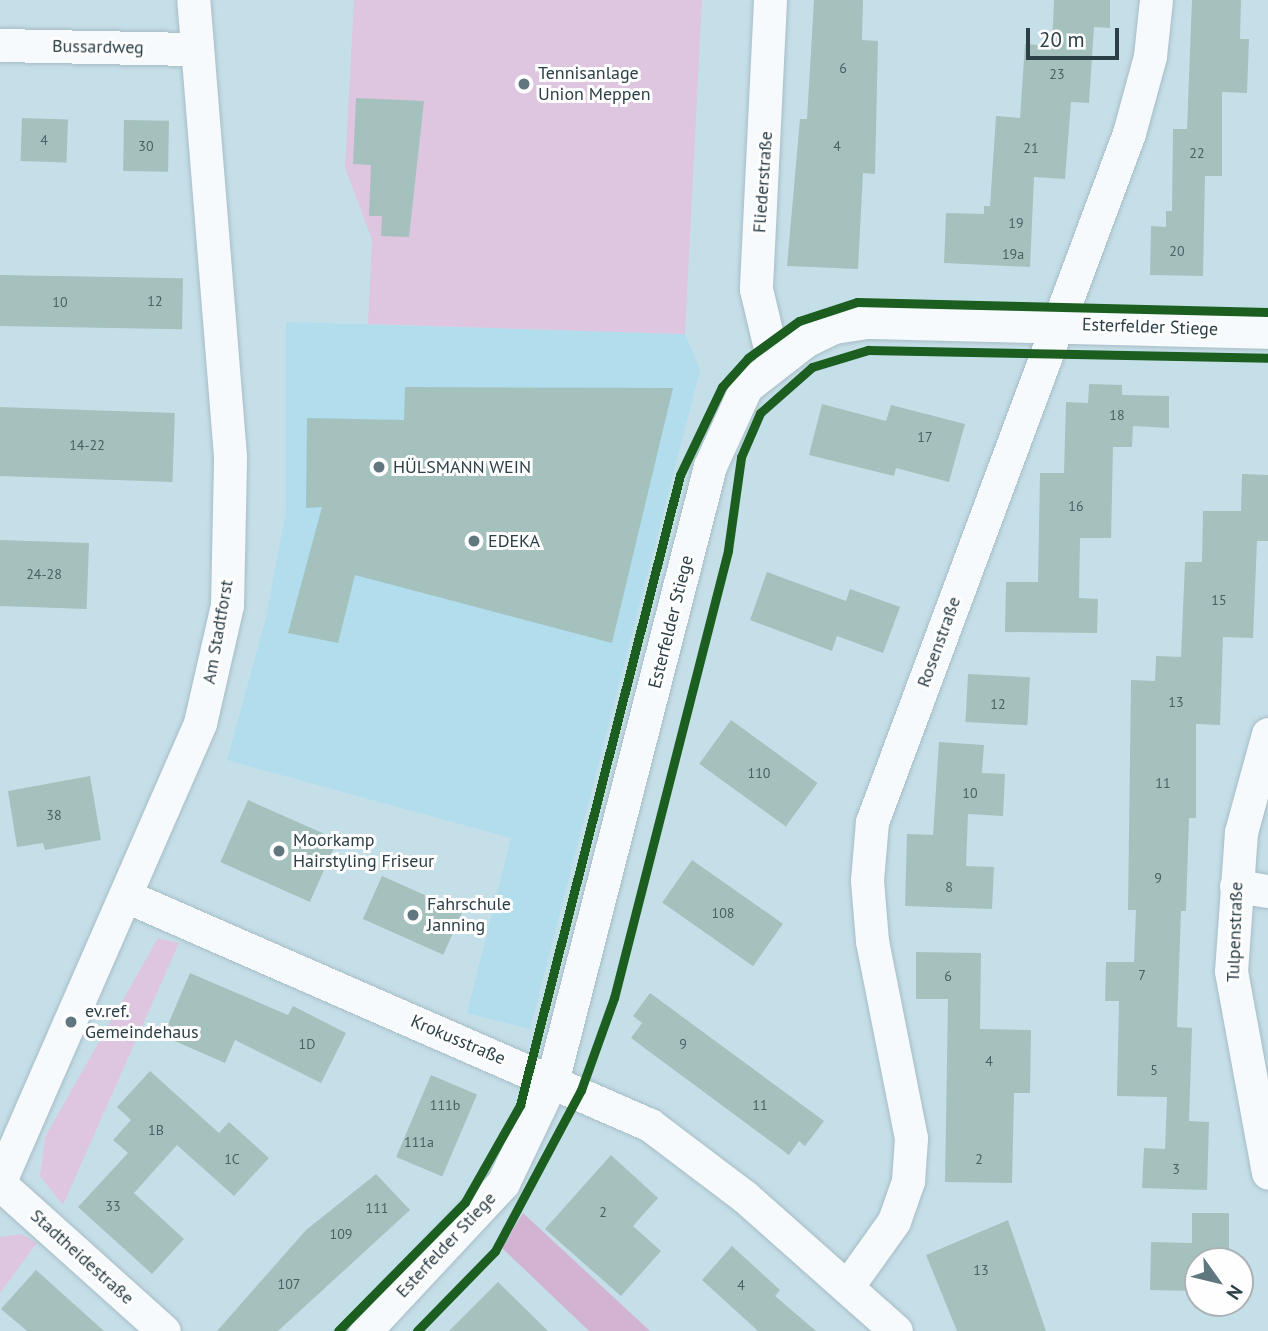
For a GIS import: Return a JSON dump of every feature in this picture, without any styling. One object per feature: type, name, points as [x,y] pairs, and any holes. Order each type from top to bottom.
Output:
[{"type":"street","name":"Am Stadtforst","points":[[0,1182],[200,723],[227,605],[230,456],[193,0]]},
{"type":"street","name":"Fliederstraße","points":[[770,0],[756,289],[773,361]]},
{"type":"street","name":"Rosenstraße","points":[[847,1287],[894,1221],[908,1181],[911,1138],[872,941],[867,880],[872,822],[1129,133],[1150,56],[1156,0]]},
{"type":"street","name":"Bussardweg","points":[[0,45],[197,49]]},
{"type":"street","name":"Esterfelder Stiege","points":[[365,1331],[503,1183],[553,1078],[710,466],[724,423],[773,361],[834,327],[867,322],[1056,324],[1268,332]]},
{"type":"street","name":"Tulpenstraße","points":[[1268,734],[1241,832],[1252,889],[1231,971],[1268,1173]]},
{"type":"street","name":"Krokusstraße","points":[[126,896],[553,1078],[650,1125],[847,1287],[896,1331]]},
{"type":"street","name":"Stadtheidestraße","points":[[0,1182],[164,1331]]},
{"type":"shaded area","name":"Tennisanlage Union Meppen","points":[[354,0],[702,0],[685,334],[368,324],[372,240],[345,168]]},
{"type":"shaded area","points":[[286,322],[685,334],[700,370],[530,1029],[467,1013],[511,838],[227,760],[266,618],[286,511]]},
{"type":"shaded area","points":[[158,938],[179,943],[63,1205],[40,1176],[45,1137]]},
{"type":"shaded area","points":[[523,1213],[650,1331],[589,1331],[502,1248]]},
{"type":"shaded area","points":[[21,1234],[37,1243],[0,1293],[0,1237]]},
{"type":"building","points":[[814,0],[863,0],[862,40],[878,41],[875,174],[863,173],[858,269],[787,266],[800,119],[807,119]]},
{"type":"building","points":[[1054,0],[1110,0],[1110,28],[1094,27],[1089,103],[1071,102],[1065,179],[1034,177],[1030,267],[944,263],[946,213],[984,214],[984,206],[990,206],[996,116],[1020,118],[1025,44],[1052,46]]},
{"type":"building","points":[[1192,0],[1241,0],[1240,39],[1249,39],[1247,93],[1222,92],[1222,176],[1205,176],[1203,276],[1150,275],[1151,226],[1166,227],[1166,211],[1172,211],[1173,129],[1187,129]]},
{"type":"building","points":[[356,98],[424,101],[409,237],[381,236],[382,216],[369,216],[371,165],[353,164]]},
{"type":"building","points":[[22,118],[68,120],[66,163],[20,161]]},
{"type":"building","points":[[124,120],[169,121],[168,172],[123,171]]},
{"type":"building","points":[[0,275],[183,278],[182,329],[0,326]]},
{"type":"building","points":[[1089,384],[1122,385],[1122,395],[1169,396],[1169,428],[1133,426],[1132,447],[1113,447],[1111,538],[1080,538],[1079,598],[1098,599],[1097,633],[1005,632],[1006,582],[1038,582],[1040,473],[1064,473],[1066,402],[1088,403]]},
{"type":"building","name":"EDEKA","points":[[405,387],[673,388],[612,643],[355,575],[338,643],[288,633],[322,507],[306,508],[307,418],[404,420]]},
{"type":"building","points":[[822,404],[886,421],[891,405],[965,424],[949,482],[896,468],[894,476],[809,455]]},
{"type":"building","points":[[0,407],[175,413],[172,482],[0,476]]},
{"type":"building","points":[[1242,474],[1268,475],[1268,541],[1257,541],[1253,638],[1223,637],[1220,725],[1196,724],[1196,818],[1189,818],[1186,911],[1181,911],[1177,1027],[1192,1028],[1189,1121],[1209,1122],[1207,1190],[1142,1188],[1144,1148],[1165,1149],[1167,1097],[1117,1096],[1119,1001],[1105,1001],[1106,962],[1134,962],[1136,910],[1128,910],[1131,680],[1155,681],[1156,656],[1181,657],[1185,562],[1202,562],[1203,511],[1241,511]]},
{"type":"building","points":[[0,540],[89,543],[87,609],[0,606]]},
{"type":"building","points":[[767,572],[846,601],[850,589],[900,607],[883,653],[837,636],[832,651],[750,620]]},
{"type":"building","points":[[968,674],[1030,677],[1027,725],[965,722]]},
{"type":"building","points":[[731,720],[818,783],[786,827],[699,764]]},
{"type":"building","points":[[939,742],[984,745],[982,773],[1005,774],[1003,816],[968,814],[966,866],[994,867],[992,909],[905,906],[907,834],[933,835]]},
{"type":"building","points":[[90,776],[101,840],[45,850],[43,843],[17,847],[8,791]]},
{"type":"building","name":"Moorkamp Hairstyling Friseur","points":[[248,800],[338,840],[310,902],[220,862]]},
{"type":"building","points":[[692,860],[783,924],[753,966],[662,903]]},
{"type":"building","name":"Fahrschule Janning","points":[[382,876],[462,912],[443,955],[363,919]]},
{"type":"building","points":[[916,952],[981,953],[980,1029],[1031,1030],[1030,1093],[1014,1093],[1012,1183],[945,1182],[948,999],[916,999]]},
{"type":"building","points":[[190,973],[288,1015],[293,1006],[346,1033],[321,1083],[235,1040],[225,1063],[163,1036]]},
{"type":"building","points":[[650,993],[824,1121],[805,1146],[799,1141],[789,1155],[631,1038],[642,1023],[633,1016]]},
{"type":"building","points":[[150,1071],[219,1133],[229,1122],[269,1158],[234,1196],[177,1145],[134,1193],[184,1239],[152,1274],[78,1207],[128,1153],[113,1140],[131,1120],[117,1107]]},
{"type":"building","points":[[431,1075],[477,1095],[442,1176],[396,1157]]},
{"type":"building","points":[[611,1155],[658,1198],[633,1226],[661,1251],[621,1296],[545,1229]]},
{"type":"building","points":[[376,1174],[410,1210],[278,1331],[217,1331],[306,1230]]},
{"type":"building","points":[[1192,1213],[1229,1213],[1229,1247],[1184,1247],[1184,1291],[1150,1290],[1151,1242],[1192,1243]]},
{"type":"building","points":[[1008,1220],[1046,1331],[957,1331],[926,1255]]},
{"type":"building","points":[[732,1246],[780,1290],[775,1296],[816,1331],[758,1331],[702,1280]]},
{"type":"building","points":[[36,1270],[104,1331],[27,1331],[1,1309]]},
{"type":"building","points":[[498,1282],[548,1331],[449,1331]]},
{"type":"cycle path","points":[[338,1331],[465,1202],[520,1105],[680,475],[722,387],[748,358],[799,321],[857,302],[1268,312]]},
{"type":"cycle path","points":[[417,1331],[495,1251],[581,1090],[614,998],[728,550],[741,457],[760,413],[812,367],[868,350],[1268,358]]},
{"type":"place","name":"Tennisanlage Union Meppen","points":[[524,84]]},
{"type":"place","name":"HÜLSMANN WEIN","points":[[379,467]]},
{"type":"place","name":"EDEKA","points":[[474,541]]},
{"type":"place","name":"Moorkamp Hairstyling Friseur","points":[[279,851]]},
{"type":"place","name":"Fahrschule Janning","points":[[413,915]]},
{"type":"place","name":"ev.ref. Gemeindehaus","points":[[71,1022]]}]
